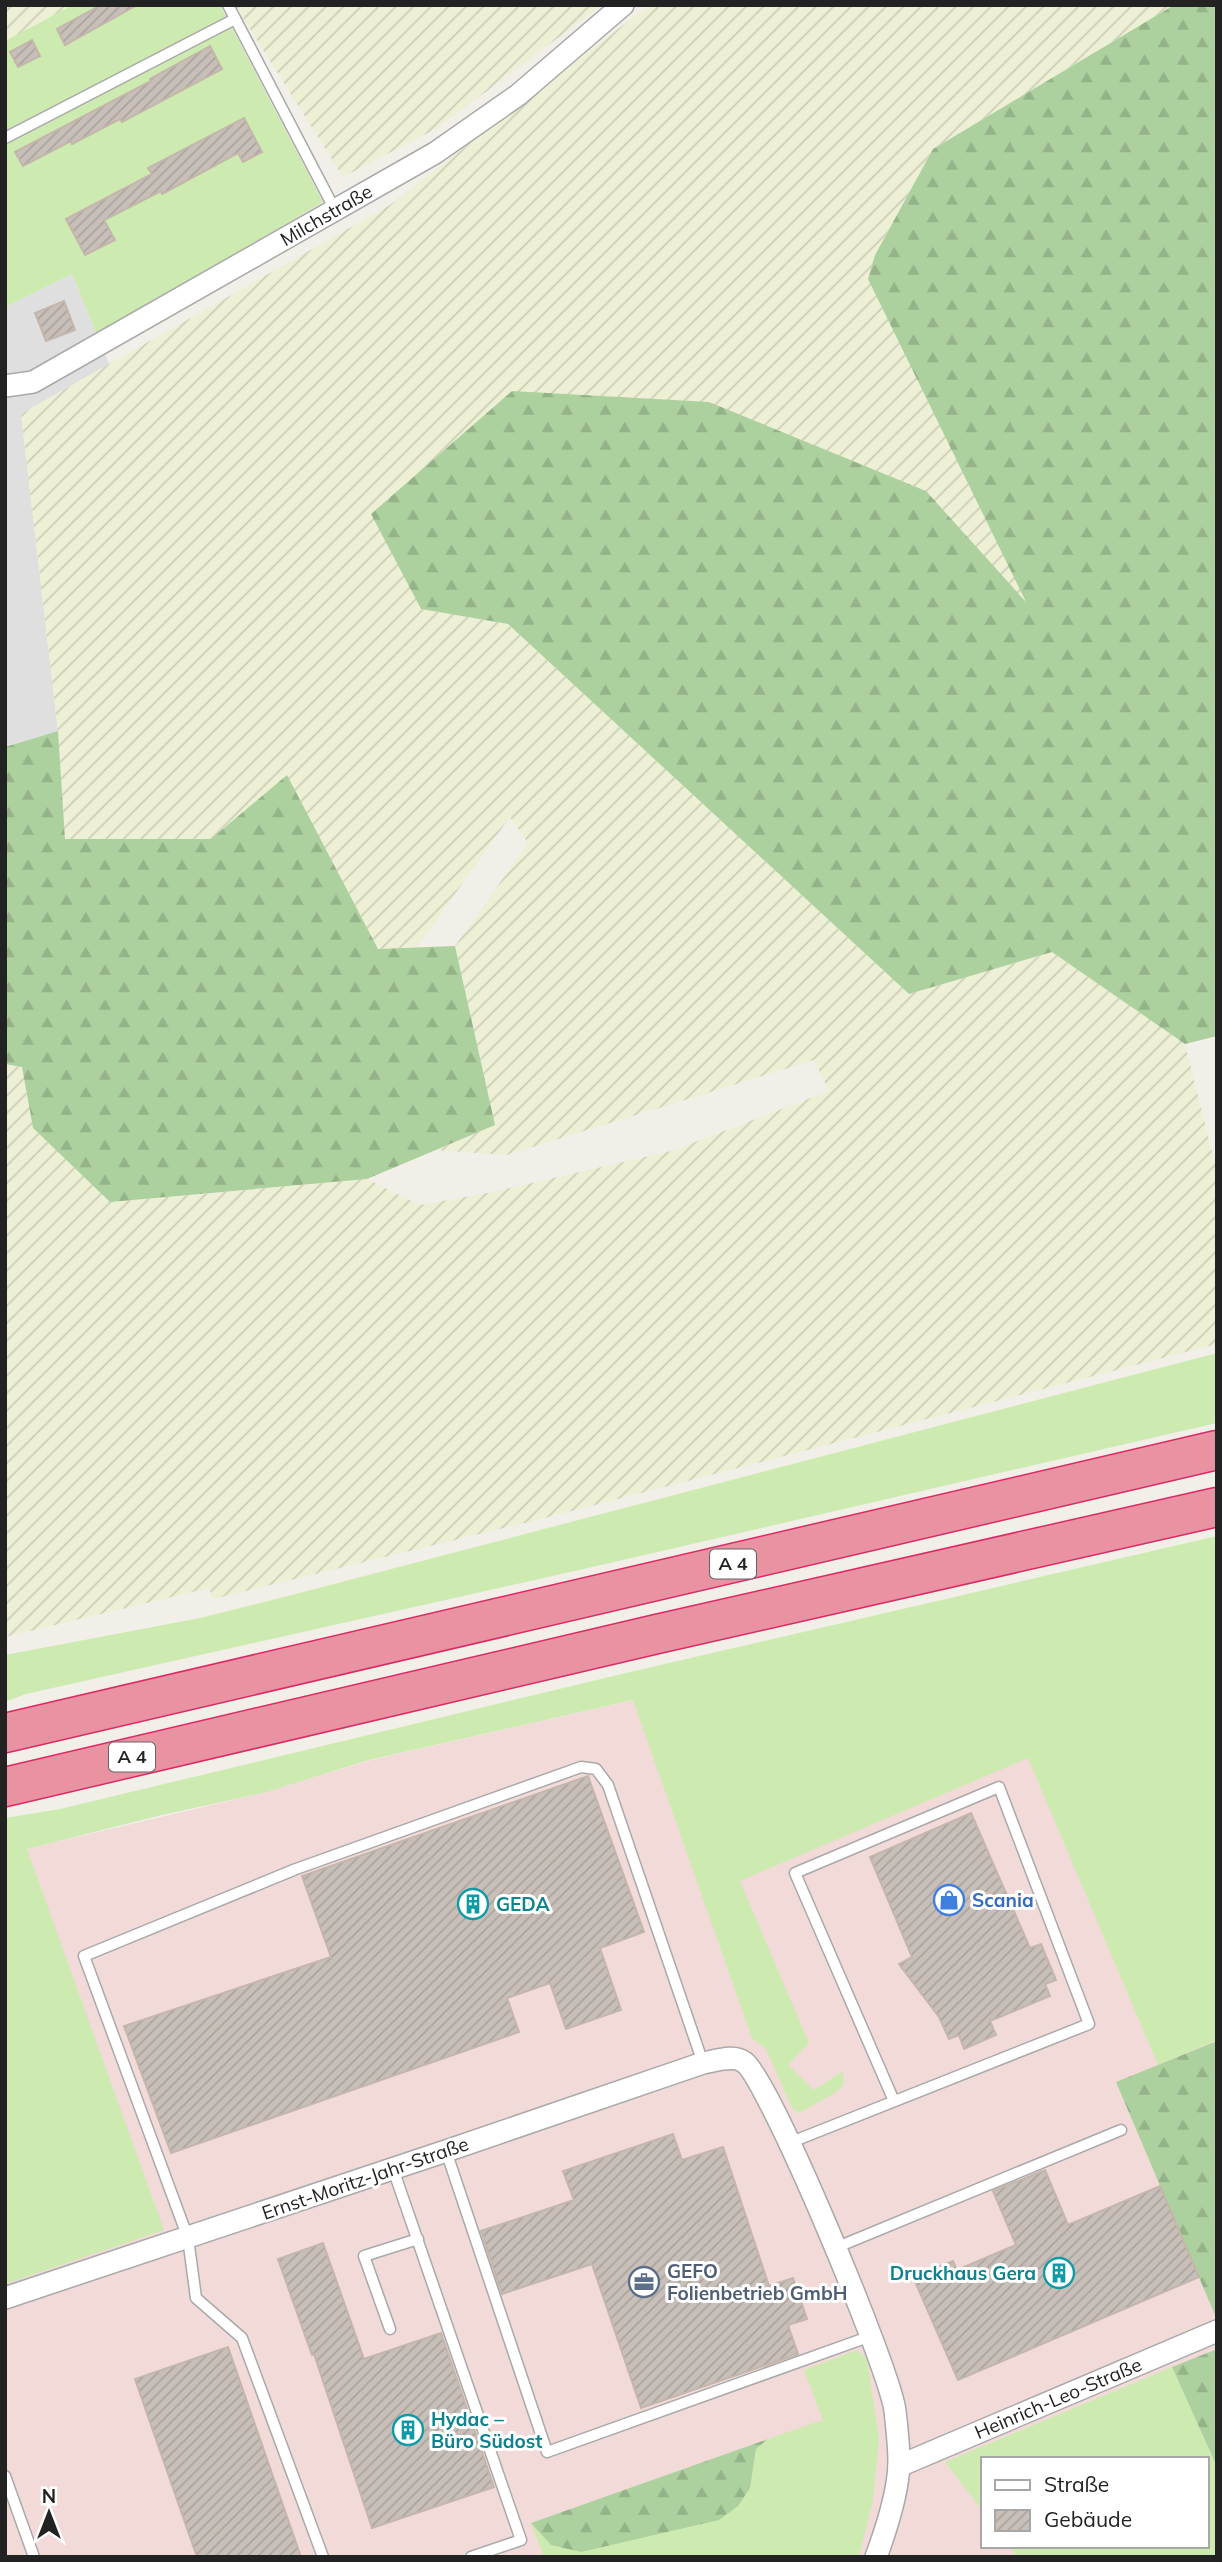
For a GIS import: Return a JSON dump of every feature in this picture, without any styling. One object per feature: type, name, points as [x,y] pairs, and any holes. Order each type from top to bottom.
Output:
[{"type":"highway","name":"A 4","points":[[5,1733],[1217,1450]]},
{"type":"highway","name":"A 4","points":[[5,1787],[617,1643],[1217,1507]]},
{"type":"street","name":"Milchstraße","points":[[5,386],[33,382],[435,153],[518,95],[623,5]]},
{"type":"street","name":"Ernst-Moritz-Jahr-Straße","points":[[5,2298],[703,2063],[735,2058],[746,2063],[759,2079],[789,2143]]},
{"type":"street","points":[[789,2143],[881,2359],[895,2408],[899,2466],[886,2530],[876,2557]]},
{"type":"street","name":"Heinrich-Leo-Straße","points":[[899,2466],[1217,2331]]},
{"type":"lane","points":[[228,5],[335,210]]},
{"type":"lane","points":[[5,138],[235,19]]},
{"type":"lane","points":[[323,2557],[242,2338],[196,2298],[188,2238],[84,1956],[296,1869],[581,1767],[596,1769],[608,1785],[703,2063]]},
{"type":"lane","points":[[789,2143],[1089,2024],[999,1787],[794,1873],[894,2101]]},
{"type":"lane","points":[[835,2248],[1121,2130]]},
{"type":"lane","points":[[446,2151],[547,2452],[871,2336]]},
{"type":"lane","points":[[393,2169],[521,2540],[471,2557]]},
{"type":"lane","points":[[390,2329],[364,2256],[418,2239]]},
{"type":"lane","points":[[5,2476],[34,2557]]},
{"type":"shaded area","points":[[72,274],[109,364],[21,414],[58,731],[5,747],[5,307]]},
{"type":"shaded area","points":[[1217,1561],[1217,2349],[946,2462],[981,2509],[981,2548],[1010,2548],[1017,2557],[5,2557],[5,1854],[266,1792],[371,1760]]},
{"type":"green space","points":[[5,5],[81,5],[5,44]]},
{"type":"green space","points":[[73,5],[220,5],[323,202],[97,335],[72,274],[5,307],[5,41]]},
{"type":"green space","points":[[235,5],[602,5],[439,127],[343,177]]},
{"type":"green space","points":[[649,5],[1174,5],[933,149],[875,255],[869,279],[1028,605],[926,491],[421,609],[508,624],[909,994],[1052,952],[1185,1044],[1217,1172],[1217,1344],[533,1521],[213,1599],[209,1588],[5,1637],[5,1064],[22,1067],[33,1128],[110,1202],[367,1179],[420,1205],[493,1192],[671,1151],[829,1091],[814,1060],[506,1155],[436,1150],[495,1125],[455,946],[528,843],[510,817],[417,947],[378,949],[287,776],[211,839],[65,839],[58,731],[21,414],[390,205]]},
{"type":"green space","points":[[1174,5],[1217,5],[1217,1036],[1185,1044],[1052,952],[909,994],[508,624],[421,609],[371,514],[512,391],[709,402],[926,491],[1026,602],[868,279],[875,255],[933,149]]},
{"type":"green space","points":[[58,731],[65,839],[211,839],[287,775],[378,949],[455,946],[495,1125],[367,1179],[110,1202],[33,1128],[22,1067],[5,1064],[5,747]]},
{"type":"green space","points":[[1217,1353],[1217,1423],[26,1694],[5,1702],[5,1655],[200,1618]]},
{"type":"green space","points":[[1217,1536],[1217,2040],[1158,2065],[1028,1758],[740,1881],[809,2043],[788,2065],[814,2090],[843,2071],[844,2085],[799,2113],[792,2108],[766,2049],[752,2038],[633,1700],[369,1760],[267,1792],[27,1849],[164,2230],[5,2284],[5,1818],[60,1809],[626,1673]]},
{"type":"green space","points":[[1217,2041],[1217,2314],[1215,2315],[1116,2082]]},
{"type":"green space","points":[[1217,2349],[1217,2467],[1172,2367]]},
{"type":"green space","points":[[857,2350],[867,2359],[879,2439],[873,2500],[859,2557],[544,2557],[531,2523],[551,2545],[750,2488],[756,2449],[768,2439],[823,2420],[804,2370]]},
{"type":"green space","points":[[1172,2367],[1217,2467],[1217,2557],[1017,2557],[1010,2548],[1208,2548],[1208,2457],[981,2457],[981,2509],[945,2462]]},
{"type":"green space","points":[[768,2439],[756,2449],[750,2488],[738,2506],[719,2520],[581,2552],[551,2545],[531,2523]]},
{"type":"building","points":[[101,5],[137,5],[65,45],[57,29]]},
{"type":"building","points":[[32,40],[40,56],[18,67],[10,52]]},
{"type":"building","points":[[210,46],[222,69],[122,122],[120,119],[23,166],[15,152],[151,81],[150,79]]},
{"type":"building","points":[[244,118],[262,152],[243,162],[238,153],[162,194],[161,191],[104,220],[115,240],[85,255],[66,219],[152,174],[148,168]]},
{"type":"building","points":[[64,301],[75,330],[46,341],[35,313]]},
{"type":"building","name":"GEDA","points":[[588,1776],[644,1932],[600,1948],[621,2010],[566,2029],[550,1983],[507,1998],[519,2032],[171,2153],[124,2026],[331,1957],[302,1876]]},
{"type":"building","name":"Scania","points":[[971,1813],[1030,1948],[1041,1944],[1056,1980],[1045,1984],[1050,1996],[990,2021],[996,2035],[964,2049],[959,2035],[949,2039],[939,2017],[899,1964],[912,1957],[870,1857]]},
{"type":"building","points":[[673,2134],[682,2160],[723,2147],[769,2286],[793,2278],[807,2319],[788,2325],[798,2354],[641,2408],[592,2264],[502,2294],[481,2231],[574,2200],[563,2171]]},
{"type":"building","name":"Druckhaus Gera","points":[[1045,2170],[1068,2225],[1160,2186],[1199,2277],[958,2380],[913,2277],[953,2261],[957,2270],[1016,2245],[993,2191]]},
{"type":"building","name":"Hydac – Büro Südost","points":[[323,2243],[364,2359],[441,2333],[494,2487],[372,2528],[314,2354],[312,2355],[278,2259]]},
{"type":"building","points":[[228,2347],[301,2557],[197,2557],[135,2379]]},
{"type":"place","name":"Scania","points":[[949,1900]]},
{"type":"place","name":"GEDA","points":[[473,1904]]},
{"type":"place","name":"Druckhaus Gera","points":[[1059,2273]]},
{"type":"place","name":"GEFO Folienbetrieb GmbH","points":[[644,2282]]},
{"type":"place","name":"Hydac – Büro Südost","points":[[408,2430]]}]
